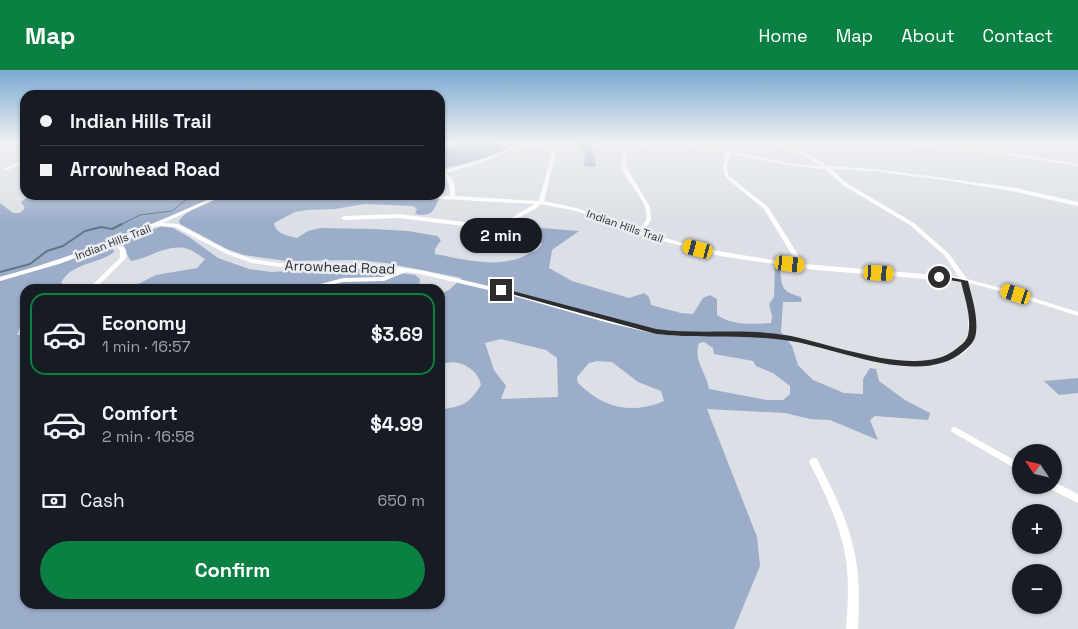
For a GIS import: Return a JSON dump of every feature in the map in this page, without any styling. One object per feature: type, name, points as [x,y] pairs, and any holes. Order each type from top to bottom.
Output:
[{"type":"street","points":[[344,218],[391,215],[485,226],[510,220],[540,202],[550,169]]},
{"type":"street","points":[[626,169],[642,195],[650,213],[648,222],[641,231]]},
{"type":"street","points":[[725,169],[727,177],[766,208],[801,266]]},
{"type":"street","name":"Arrowhead Road","points":[[157,225],[176,225],[228,253],[259,263],[304,266],[373,266],[406,270],[516,294],[656,332],[677,334],[748,334],[785,337],[862,357],[906,364],[923,364],[946,359],[962,350],[972,334],[973,323],[965,281],[947,255],[925,234],[903,218],[846,184],[828,169]]},
{"type":"street","points":[[853,169],[951,180],[1036,194],[1078,204]]},
{"type":"street","points":[[445,176],[453,186],[452,197]]},
{"type":"street","name":"Indian Hills Trail","points":[[445,197],[540,202],[578,210],[707,251],[801,266],[965,281],[1006,291],[1078,314]]},
{"type":"street","name":"Indian Hills Trail","points":[[0,279],[62,261],[114,242],[211,200]]},
{"type":"street","points":[[176,225],[179,215]]},
{"type":"street","points":[[96,284],[123,258],[123,250],[114,242]]},
{"type":"street","points":[[326,284],[343,280],[384,279],[406,270]]},
{"type":"street","points":[[955,430],[1012,463]]},
{"type":"street","points":[[814,462],[833,497],[848,540],[854,580],[852,629]]},
{"type":"street","points":[[1062,491],[1078,499]]},
{"type":"shaded area","points":[[24,200],[207,200],[111,240],[56,260],[0,277],[0,203],[13,213],[20,213],[25,208],[21,202]]},
{"type":"shaded area","points":[[214,200],[438,200],[433,210],[425,215],[415,214],[417,209],[413,206],[364,204],[335,209],[295,212],[274,223],[279,232],[297,238],[308,231],[321,228],[408,231],[437,236],[441,240],[435,249],[435,254],[484,262],[507,261],[536,251],[542,244],[531,234],[533,230],[541,228],[579,231],[552,250],[549,268],[572,281],[629,298],[644,293],[649,297],[651,305],[681,313],[693,314],[703,298],[710,295],[717,299],[717,315],[723,319],[743,324],[771,323],[772,316],[769,304],[774,297],[775,265],[780,266],[783,287],[789,293],[801,297],[802,302],[783,302],[781,332],[792,346],[798,365],[813,380],[844,393],[863,394],[863,379],[870,368],[876,369],[879,381],[905,400],[930,413],[928,420],[875,416],[870,420],[878,440],[830,420],[810,419],[785,413],[707,409],[757,537],[760,566],[734,629],[0,629],[0,281],[112,247],[114,252],[78,267],[66,276],[61,283],[63,284],[20,284],[20,328],[17,335],[20,335],[20,609],[445,609],[445,409],[464,404],[481,385],[476,374],[471,369],[459,363],[445,363],[445,292],[462,278],[386,263],[355,260],[287,261],[244,255],[227,249],[180,224],[179,221],[183,216]],"holes":[[[501,339],[546,350],[557,358],[558,397],[501,399],[506,386],[494,370],[485,343]],[[704,342],[713,348],[714,354],[753,361],[756,366],[773,373],[790,386],[790,394],[783,400],[767,400],[709,389],[698,356],[699,343]],[[597,361],[612,362],[638,382],[661,391],[664,401],[641,408],[629,408],[618,407],[597,398],[578,383],[577,377],[589,363]]]},
{"type":"shaded area","points":[[162,226],[173,228],[189,237],[218,258],[249,269],[272,272],[338,268],[377,270],[415,275],[420,279],[420,284],[138,284],[156,275],[197,268],[205,259],[190,250],[173,248],[131,261],[122,242]]},
{"type":"shaded area","points":[[1078,378],[1078,393],[1059,395],[1044,381]]},
{"type":"waterway","points":[[0,272],[30,264],[47,251],[63,246],[85,231],[101,227],[112,229],[140,215],[172,211],[186,200]]},
{"type":"route","points":[[501,290],[656,332],[701,335],[748,334],[785,337],[879,360],[923,364],[936,362],[954,355],[968,343],[972,334],[972,312],[965,281],[939,277]]}]
